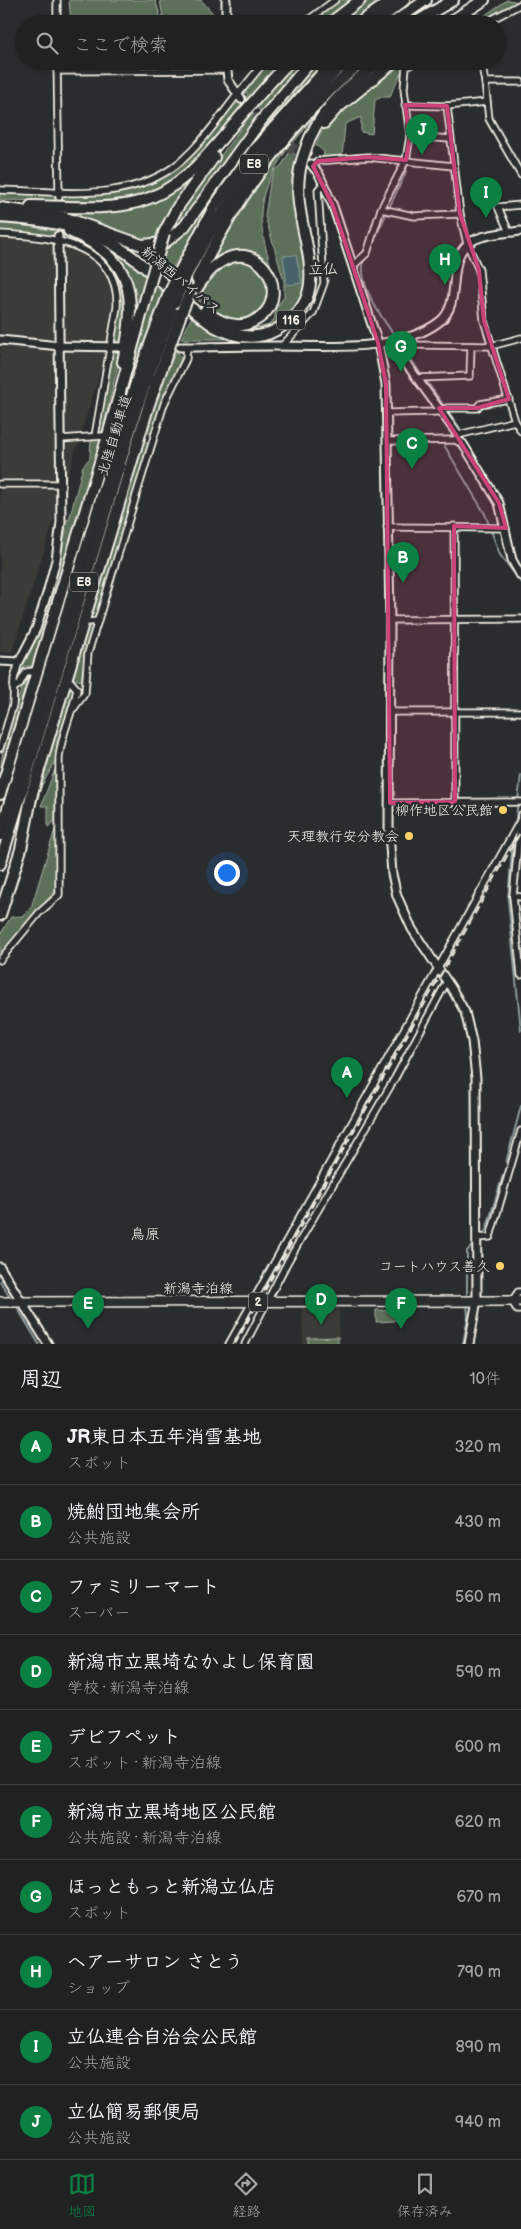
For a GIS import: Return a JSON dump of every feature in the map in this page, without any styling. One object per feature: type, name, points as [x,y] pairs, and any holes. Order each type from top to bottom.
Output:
[{"type":"highway","points":[[341,15],[360,0]]},
{"type":"highway","points":[[371,15],[392,0]]},
{"type":"highway","points":[[385,15],[404,0]]},
{"type":"highway","points":[[404,15],[426,0]]},
{"type":"highway","points":[[428,15],[453,0]]},
{"type":"highway","points":[[439,15],[460,0]]},
{"type":"highway","points":[[461,15],[484,0]]},
{"type":"highway","points":[[0,207],[113,206],[137,202],[159,194],[189,175],[282,70]]},
{"type":"highway","points":[[0,207],[48,214],[91,226],[142,245],[156,245],[171,239],[191,218],[260,122],[303,70]]},
{"type":"highway","name":"北陸自動車道","points":[[0,835],[147,349],[214,207],[249,157],[292,104],[324,70]]},
{"type":"highway","name":"北陸自動車道","points":[[180,280],[250,168],[303,106],[337,70]]},
{"type":"highway","points":[[0,915],[21,849],[32,794],[157,377],[183,311],[217,238],[258,174],[304,118],[354,70]]},
{"type":"highway","name":"新潟西バイパス","points":[[0,217],[71,226],[99,236],[136,260],[214,326],[237,335],[259,336],[273,332],[290,320],[303,305],[309,292],[312,271],[299,205],[300,170],[308,141],[327,109],[369,70]]},
{"type":"highway","points":[[300,170],[311,143],[325,121],[384,70]]},
{"type":"highway","points":[[0,794],[164,233],[185,196],[261,94]]},
{"type":"highway","points":[[35,220],[69,231],[96,244],[115,260],[124,275],[129,302],[128,334],[105,437]]},
{"type":"highway","points":[[91,226],[118,239],[138,253],[200,307],[223,323],[241,325],[257,320],[272,302],[273,286],[268,271],[262,264],[255,259],[237,255],[220,261],[213,266],[193,292]]},
{"type":"highway","name":"北陸自動車道","points":[[0,864],[171,299]]},
{"type":"main road","name":"新潟寺泊線","points":[[0,1302],[516,1301]]},
{"type":"street","points":[[57,0],[57,15]]},
{"type":"street","points":[[226,0],[226,15]]},
{"type":"street","points":[[315,15],[335,0]]},
{"type":"street","points":[[496,15],[521,4]]},
{"type":"street","points":[[59,194],[57,71],[226,70],[228,80],[241,96]]},
{"type":"street","points":[[0,190],[59,194],[116,191],[151,181],[179,163],[191,151],[241,96],[259,70]]},
{"type":"street","points":[[353,266],[367,253],[381,209],[406,160],[410,136],[405,105],[406,70]]},
{"type":"street","points":[[482,70],[489,119],[521,175]]},
{"type":"street","points":[[485,82],[521,82]]},
{"type":"street","points":[[405,105],[447,106],[487,102]]},
{"type":"street","points":[[447,106],[460,214],[467,244],[478,270],[484,321],[515,420],[521,431]]},
{"type":"street","points":[[410,136],[450,139]]},
{"type":"street","points":[[453,166],[368,157],[318,161],[312,167],[324,184],[333,206],[378,343],[386,384],[392,874],[397,896],[412,929],[448,981],[465,1012],[472,1041],[476,1078],[477,1300],[469,1344]]},
{"type":"street","points":[[282,346],[313,313],[324,283],[318,190],[324,184]]},
{"type":"street","points":[[509,232],[498,207],[521,205]]},
{"type":"street","points":[[381,209],[414,216],[460,214]]},
{"type":"street","points":[[74,708],[85,693],[86,661],[168,393],[186,359],[184,347],[348,346],[378,343],[412,336],[440,321],[448,311],[457,259],[467,244],[485,236],[521,231]]},
{"type":"street","points":[[0,234],[58,239],[97,257],[112,274],[118,295],[95,436]]},
{"type":"street","points":[[0,748],[10,717],[19,662],[39,618],[56,560],[61,522],[58,239]]},
{"type":"street","points":[[412,336],[414,346],[491,346],[521,338]]},
{"type":"street","points":[[0,340],[60,346],[122,346]]},
{"type":"street","points":[[417,378],[470,376],[471,346]]},
{"type":"street","points":[[400,355],[463,444],[499,503],[512,560],[521,576]]},
{"type":"street","points":[[387,413],[436,412],[440,410],[477,408],[480,404],[509,399]]},
{"type":"street","points":[[388,442],[458,437],[515,420]]},
{"type":"street","points":[[61,439],[105,437]]},
{"type":"street","points":[[144,438],[154,437]]},
{"type":"street","points":[[0,484],[61,484]]},
{"type":"street","points":[[387,526],[506,528]]},
{"type":"street","points":[[454,526],[455,802]]},
{"type":"street","points":[[39,618],[49,622]]},
{"type":"street","points":[[390,620],[521,619]]},
{"type":"street","points":[[89,622],[98,621]]},
{"type":"street","points":[[0,661],[19,662]]},
{"type":"street","points":[[14,688],[19,686],[26,672],[34,671]]},
{"type":"street","points":[[0,960],[40,913],[59,895],[60,750],[74,708],[78,689],[71,682]]},
{"type":"street","points":[[390,712],[521,712]]},
{"type":"street","points":[[390,803],[521,802]]},
{"type":"street","points":[[521,815],[513,896],[521,975]]},
{"type":"street","points":[[229,1344],[520,821]]},
{"type":"street","points":[[513,896],[521,897]]},
{"type":"street","points":[[246,1344],[269,1302],[288,1261],[448,981]]},
{"type":"street","points":[[476,1238],[490,1237],[521,1131]]},
{"type":"street","points":[[512,1162],[521,1153]]},
{"type":"street","points":[[0,1267],[48,1344]]},
{"type":"street","points":[[521,1292],[518,1292],[516,1301],[517,1310],[521,1310]]},
{"type":"highlighted area","points":[[405,105],[447,106],[460,214],[479,270],[484,321],[509,399],[477,408],[439,408],[499,503],[506,528],[454,526],[455,802],[390,803],[386,384],[378,343],[333,206],[313,166],[318,161],[368,157],[406,160],[410,136]]},
{"type":"shaded area","points":[[0,239],[67,240],[99,260],[114,287],[117,320],[12,652],[0,652]]},
{"type":"shaded area","points":[[302,1305],[339,1305],[339,1344],[303,1344]]},
{"type":"green space","points":[[69,0],[155,0],[160,15],[70,15]]},
{"type":"green space","points":[[160,0],[201,0],[214,15],[162,15]]},
{"type":"green space","points":[[337,0],[350,0],[331,15],[318,15]]},
{"type":"green space","points":[[368,0],[388,0],[367,15],[347,15]]},
{"type":"green space","points":[[507,0],[521,2],[496,15],[485,15]]},
{"type":"green space","points":[[261,70],[275,70],[248,101],[245,98],[248,95],[244,90]]},
{"type":"green space","points":[[289,70],[295,70],[262,113],[257,108]]},
{"type":"green space","points":[[309,70],[317,70],[270,122],[266,118],[305,78],[303,76]]},
{"type":"green space","points":[[359,70],[365,70],[328,102],[291,145],[289,142],[332,95]]},
{"type":"green space","points":[[402,70],[390,97],[382,97],[375,100],[372,134],[361,132],[361,117],[345,124],[342,157],[323,158],[324,152],[316,145],[327,124],[363,88],[386,71]]},
{"type":"green space","points":[[237,98],[246,104],[203,155],[188,170],[174,180],[144,194],[128,198],[96,201],[62,201],[62,196],[65,194],[115,194],[136,189],[154,182],[171,172],[199,146]]},
{"type":"green space","points":[[252,113],[260,119],[176,230],[167,236],[180,211]]},
{"type":"green space","points":[[263,122],[267,126],[225,182],[169,274],[158,266],[163,245]]},
{"type":"green space","points":[[286,146],[289,147],[269,181],[261,210],[264,240],[274,277],[233,252],[211,262],[210,260],[235,216]]},
{"type":"green space","points":[[291,150],[298,158],[295,211],[307,263],[306,286],[298,307],[289,316],[272,327],[252,331],[249,330],[269,325],[275,318],[275,309],[284,297],[284,281],[265,216],[270,183],[275,170],[281,166]]},
{"type":"green space","points":[[187,182],[190,185],[156,240],[135,238],[103,224],[64,216],[65,211],[169,194]]},
{"type":"green space","points":[[0,192],[55,195],[54,201],[0,200]]},
{"type":"green space","points":[[0,224],[28,226],[54,231],[54,237],[0,233]]},
{"type":"green space","points":[[63,235],[85,242],[97,249],[122,275],[126,308],[122,343],[114,340],[119,312],[119,299],[118,287],[108,265],[85,248],[64,238]]},
{"type":"green space","points":[[98,240],[119,252],[147,275],[132,338],[133,300]]},
{"type":"green space","points":[[239,261],[250,263],[258,268],[270,287],[263,310],[245,320],[224,317],[198,300],[214,275],[232,263]]},
{"type":"green space","points":[[154,283],[163,292],[132,376],[130,374]]},
{"type":"green space","points":[[192,316],[226,339],[181,339]]},
{"type":"green space","points":[[122,348],[102,433],[97,429],[113,350]]},
{"type":"green space","points":[[176,351],[182,357],[162,402],[152,432],[142,435],[153,402]]},
{"type":"green space","points":[[91,438],[102,438],[91,485],[51,613],[46,615],[44,607],[60,544],[66,533],[65,520],[69,520],[83,466],[90,458]]},
{"type":"green space","points":[[142,439],[149,444],[96,615],[89,614]]},
{"type":"green space","points":[[47,623],[35,667],[25,666],[17,677],[33,640],[36,639],[39,627]]},
{"type":"green space","points":[[87,625],[91,630],[81,681],[71,678]]},
{"type":"green space","points":[[33,671],[0,780],[3,753],[9,727],[26,675]]},
{"type":"green space","points":[[70,683],[74,690],[57,742],[56,760],[42,785],[35,809],[35,798]]},
{"type":"green space","points":[[55,769],[55,821],[48,827],[48,806],[41,806]]},
{"type":"green space","points":[[56,826],[55,891],[0,955],[0,935],[11,917],[23,916],[31,908]]},
{"type":"green space","points":[[376,1310],[394,1311],[397,1318],[394,1321],[376,1322]]},
{"type":"green space","points":[[338,1337],[338,1344],[308,1344],[308,1338]]},
{"type":"water","points":[[296,255],[302,283],[287,285],[283,256]]},
{"type":"waterway","points":[[375,238],[405,174],[408,162]]},
{"type":"waterway","points":[[364,258],[364,279],[367,290],[378,311],[397,339]]},
{"type":"waterway","points":[[400,342],[422,376]]},
{"type":"waterway","points":[[425,379],[460,428],[458,430]]},
{"type":"waterway","points":[[446,442],[444,445],[485,514],[500,555],[521,582]]},
{"type":"waterway","points":[[515,826],[521,775]]},
{"type":"waterway","points":[[513,838],[508,900],[521,1030]]},
{"type":"waterway","points":[[506,1163],[521,1106]]},
{"type":"waterway","points":[[482,1236],[486,1230],[503,1175]]},
{"type":"waterway","points":[[467,1297],[467,1251],[475,1243]]},
{"type":"waterway","points":[[0,1281],[9,1296]]},
{"type":"waterway","points":[[463,1344],[468,1317],[467,1304]]},
{"type":"waterway","points":[[18,1309],[39,1344]]},
{"type":"tunnel","points":[[412,15],[413,0]]},
{"type":"tunnel","points":[[478,3],[478,15]]},
{"type":"tunnel","points":[[241,99],[273,133]]},
{"type":"tunnel","points":[[284,136],[311,164]]},
{"type":"tunnel","points":[[281,140],[312,172]]},
{"type":"railway","points":[[235,1344],[521,831]]},
{"type":"place","name":"立仏簡易郵便局","points":[[422,155]]},
{"type":"place","name":"立仏連合自治会公民館","points":[[486,218]]},
{"type":"place","name":"ヘアーサロン さとう","points":[[445,285]]},
{"type":"place","name":"ほっともっと新潟立仏店","points":[[401,372]]},
{"type":"place","name":"ファミリーマート","points":[[412,469]]},
{"type":"place","name":"焼鮒団地集会所","points":[[403,583]]},
{"type":"place","name":"柳作地区公民館","points":[[503,810]]},
{"type":"place","name":"天理教行安分教会","points":[[409,836]]},
{"type":"place","name":"JR東日本五年消雪基地","points":[[347,1098]]},
{"type":"place","name":"コートハウス善久","points":[[500,1266]]},
{"type":"place","name":"新潟市立黒埼なかよし保育園","points":[[321,1325]]},
{"type":"place","name":"デビフペット","points":[[88,1329]]},
{"type":"place","name":"新潟市立黒埼地区公民館","points":[[401,1329]]},
{"type":"district","name":"立仏","points":[[323,269]]},
{"type":"district","name":"鳥原","points":[[145,1234]]}]
